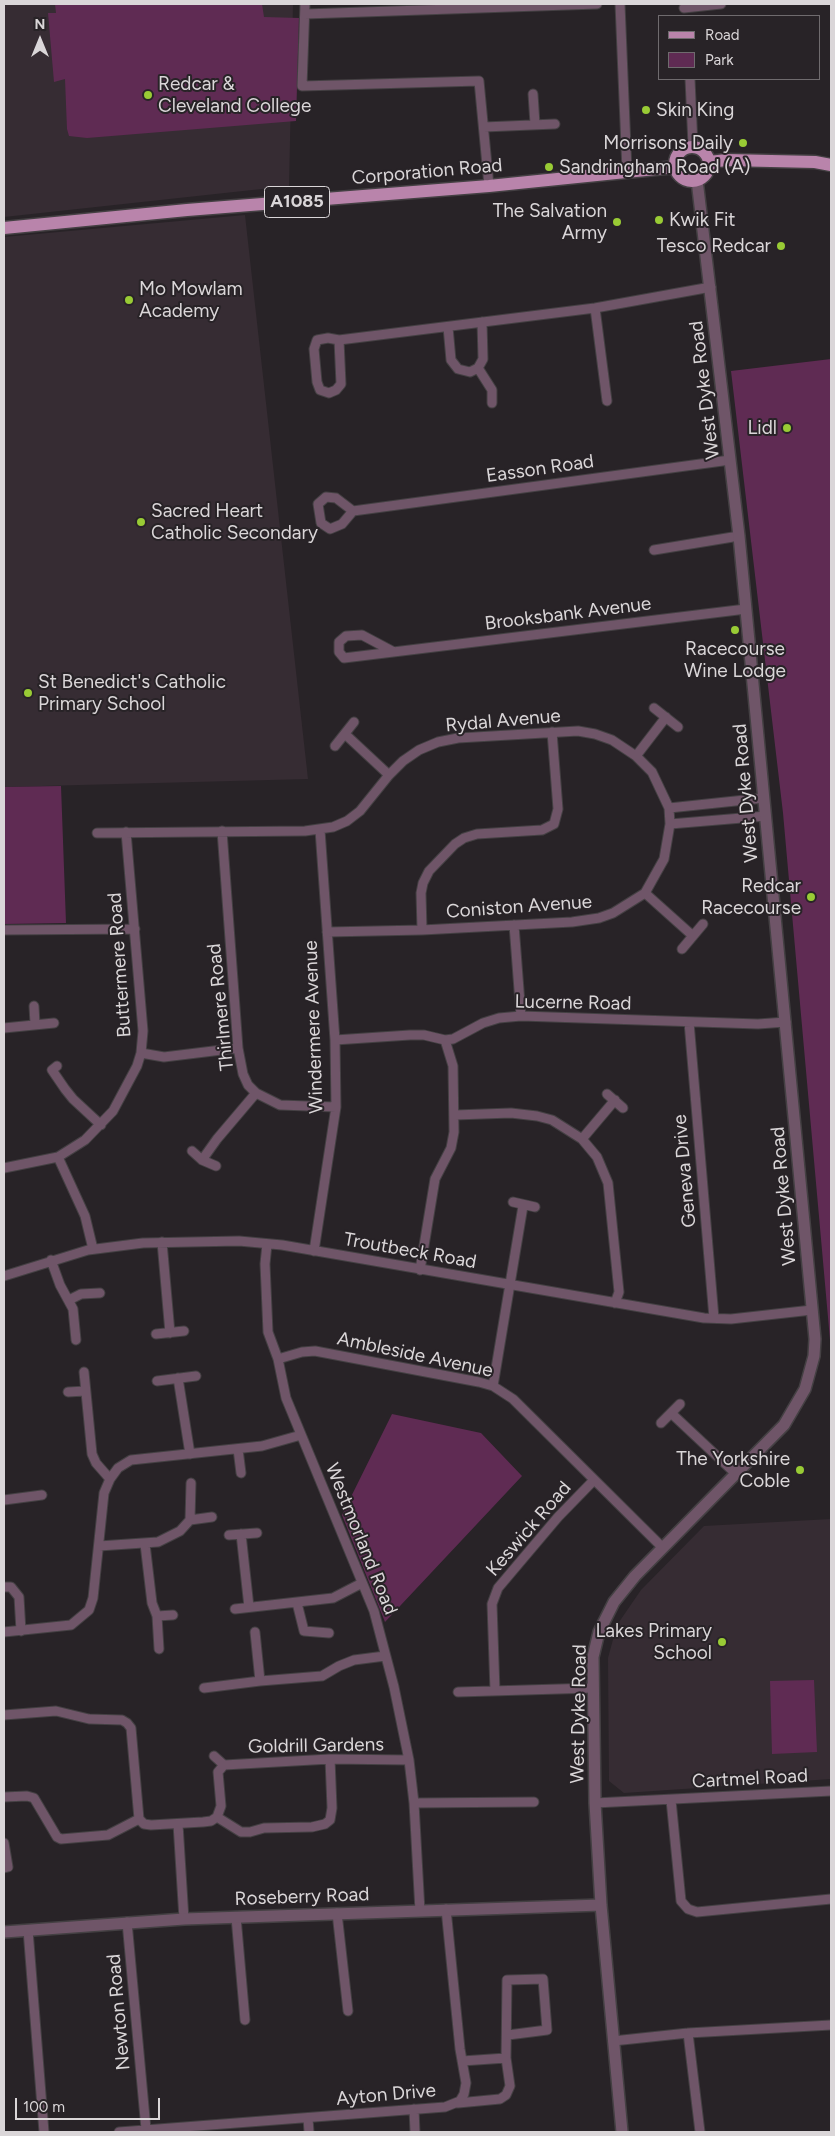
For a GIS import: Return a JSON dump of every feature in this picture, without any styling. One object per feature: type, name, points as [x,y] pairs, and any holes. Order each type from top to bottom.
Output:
[{"type":"main road","points":[[693,146],[706,153],[709,162],[706,173],[697,180],[686,180],[680,177],[675,167],[675,162],[679,152],[693,146]]},
{"type":"main road","points":[[709,162],[727,160],[815,162],[831,165]]},
{"type":"main road","name":"Corporation Road","points":[[4,228],[187,210],[488,186],[675,167]]},
{"type":"street","points":[[305,4],[302,86],[479,81],[488,186]]},
{"type":"street","points":[[305,14],[597,4]]},
{"type":"street","points":[[620,4],[627,171]]},
{"type":"street","points":[[684,9],[722,4]]},
{"type":"street","points":[[690,80],[693,146]]},
{"type":"street","points":[[533,94],[535,124]]},
{"type":"street","points":[[484,127],[555,124]]},
{"type":"street","name":"West Dyke Road","points":[[622,2132],[601,1905],[595,1803],[593,1657],[598,1632],[614,1602],[662,1547],[784,1426],[805,1389],[814,1356],[812,1310],[786,1022],[739,536],[697,180]]},
{"type":"street","points":[[339,340],[341,384],[336,390],[329,393],[320,390],[317,382],[314,348],[317,340],[328,338],[339,340],[595,308],[711,287]]},
{"type":"street","points":[[595,308],[607,401]]},
{"type":"street","points":[[448,327],[451,360],[458,368],[470,372],[478,368],[483,358],[482,322]]},
{"type":"street","points":[[478,368],[492,390],[492,403]]},
{"type":"street","name":"Easson Road","points":[[353,511],[730,460]]},
{"type":"street","points":[[654,550],[739,536]]},
{"type":"street","name":"Brooksbank Avenue","points":[[394,652],[362,635],[346,636],[339,642],[339,652],[344,658],[394,652],[746,609]]},
{"type":"street","points":[[654,708],[678,727]]},
{"type":"street","points":[[636,756],[666,718]]},
{"type":"street","points":[[335,746],[354,722]]},
{"type":"street","name":"Rydal Avenue","points":[[97,833],[320,830],[334,827],[347,821],[360,811],[389,775],[419,750],[438,742],[458,738],[552,732],[578,731],[612,740],[636,756],[652,772],[668,808]]},
{"type":"street","points":[[422,930],[421,893],[423,883],[429,871],[455,844],[464,838],[477,834],[542,830],[554,824],[558,809],[552,732]]},
{"type":"street","points":[[345,734],[389,775]]},
{"type":"street","points":[[668,808],[764,798]]},
{"type":"street","name":"Coniston Avenue","points":[[327,932],[422,930],[572,922],[599,918],[613,913],[645,893],[664,859],[670,824],[668,808]]},
{"type":"street","points":[[670,824],[766,816]]},
{"type":"street","name":"Windermere Avenue","points":[[314,1251],[336,1107],[335,1040],[320,830]]},
{"type":"street","name":"Thirlmere Road","points":[[222,831],[238,1048],[243,1074],[248,1085],[256,1093],[280,1106],[336,1107]]},
{"type":"street","name":"Buttermere Road","points":[[4,1168],[58,1157],[85,1140],[101,1125],[123,1096],[141,1053],[143,1031],[126,832]]},
{"type":"street","points":[[645,893],[693,936]]},
{"type":"street","points":[[682,949],[702,924]]},
{"type":"street","points":[[514,925],[521,1016]]},
{"type":"street","points":[[4,930],[135,929]]},
{"type":"street","points":[[34,1006],[35,1024]]},
{"type":"street","name":"Lucerne Road","points":[[446,1040],[453,1039],[483,1023],[499,1018],[521,1016],[758,1024],[786,1022]]},
{"type":"street","name":"Geneva Drive","points":[[689,1022],[714,1318]]},
{"type":"street","points":[[4,1028],[54,1023]]},
{"type":"street","points":[[335,1040],[410,1035],[424,1035],[446,1040],[453,1066],[455,1115],[450,1148],[435,1179],[420,1270]]},
{"type":"street","points":[[141,1053],[164,1057],[238,1048]]},
{"type":"street","points":[[58,1066],[52,1070],[65,1089],[101,1125]]},
{"type":"street","points":[[202,1160],[256,1093]]},
{"type":"street","points":[[607,1094],[623,1108]]},
{"type":"street","points":[[582,1138],[615,1100]]},
{"type":"street","points":[[455,1115],[511,1113],[537,1116],[552,1120],[582,1138],[597,1157],[608,1183],[619,1292],[616,1303]]},
{"type":"street","points":[[192,1151],[202,1160],[216,1166]]},
{"type":"street","points":[[58,1157],[85,1216],[93,1249]]},
{"type":"street","points":[[513,1202],[523,1206],[535,1207]]},
{"type":"street","points":[[493,1386],[523,1206]]},
{"type":"street","name":"Troutbeck Road","points":[[4,1276],[51,1260],[93,1249],[162,1242],[239,1241],[314,1251],[714,1318],[731,1319],[812,1310]]},
{"type":"street","points":[[162,1242],[170,1333]]},
{"type":"street","name":"Westmorland Road","points":[[267,1244],[265,1264],[268,1332],[278,1359],[286,1398],[374,1611],[394,1687],[409,1760],[414,1803],[420,1911]]},
{"type":"street","points":[[51,1260],[60,1285],[73,1309],[76,1340]]},
{"type":"street","points":[[69,1300],[81,1294],[100,1293]]},
{"type":"street","points":[[156,1334],[184,1331]]},
{"type":"street","name":"Ambleside Avenue","points":[[278,1359],[302,1352],[315,1351],[493,1386],[513,1399],[662,1547]]},
{"type":"street","points":[[84,1372],[92,1454],[96,1463],[110,1479]]},
{"type":"street","points":[[157,1381],[196,1376]]},
{"type":"street","points":[[178,1378],[190,1454]]},
{"type":"street","points":[[68,1392],[85,1391]]},
{"type":"street","points":[[661,1423],[680,1404]]},
{"type":"street","points":[[671,1413],[735,1473]]},
{"type":"street","points":[[4,1632],[71,1625],[89,1610],[93,1598],[104,1494],[110,1479],[118,1468],[131,1460],[262,1446],[301,1435]]},
{"type":"street","points":[[238,1449],[240,1473]]},
{"type":"street","name":"Keswick Road","points":[[495,1691],[492,1604],[498,1588],[558,1517],[594,1480]]},
{"type":"street","points":[[190,1520],[191,1483]]},
{"type":"street","points":[[4,1500],[42,1495]]},
{"type":"street","points":[[99,1546],[145,1544],[170,1537],[180,1531],[190,1520],[212,1517]]},
{"type":"street","points":[[229,1535],[257,1533]]},
{"type":"street","points":[[241,1534],[249,1606]]},
{"type":"street","points":[[145,1544],[159,1649]]},
{"type":"street","points":[[235,1609],[333,1598],[362,1583]]},
{"type":"street","points":[[4,1587],[11,1587],[19,1596],[21,1631]]},
{"type":"street","points":[[297,1603],[304,1631],[329,1633]]},
{"type":"street","points":[[156,1616],[173,1615]]},
{"type":"street","points":[[255,1632],[260,1681]]},
{"type":"street","points":[[204,1688],[322,1676],[354,1660],[385,1656]]},
{"type":"street","points":[[458,1692],[593,1688]]},
{"type":"street","points":[[4,1715],[46,1710],[89,1719],[122,1720],[131,1728],[139,1819],[144,1824],[150,1825],[212,1821],[217,1816],[241,1832],[250,1832],[264,1828],[312,1827],[325,1824],[330,1820],[332,1808],[330,1759]]},
{"type":"street","name":"Goldrill Gardens","points":[[214,1756],[224,1765],[330,1759],[409,1760]]},
{"type":"street","name":"Goldrill Gardens","points":[[217,1816],[221,1806],[218,1772],[224,1765]]},
{"type":"street","name":"Cartmel Road","points":[[595,1803],[831,1791]]},
{"type":"street","points":[[4,1797],[27,1796],[34,1798],[57,1837],[61,1839],[108,1835],[139,1819]]},
{"type":"street","name":"Cartmel Road","points":[[671,1800],[681,1901],[688,1909],[697,1912],[831,1899]]},
{"type":"street","points":[[414,1803],[534,1802]]},
{"type":"street","points":[[178,1824],[184,1919]]},
{"type":"street","points":[[4,1843],[8,1867],[4,1868]]},
{"type":"street","name":"Roseberry Road","points":[[4,1932],[184,1919],[601,1905]]},
{"type":"street","name":"Ayton Drive","points":[[119,2132],[146,2129],[203,2130],[308,2118],[445,2107],[458,2103],[464,2094],[466,2083],[446,1909]]},
{"type":"street","points":[[337,1913],[348,2011]]},
{"type":"street","points":[[236,1917],[245,2020]]},
{"type":"street","name":"Newton Road","points":[[127,1922],[146,2129]]},
{"type":"street","points":[[28,1930],[44,2132]]},
{"type":"street","points":[[458,2103],[500,2099],[506,2095],[510,2086],[506,2058],[508,2035],[506,1980],[542,1979],[547,2030],[508,2035]]},
{"type":"street","points":[[613,2041],[688,2033],[831,2025]]},
{"type":"street","points":[[688,2033],[700,2132]]},
{"type":"street","points":[[462,2061],[506,2058]]},
{"type":"street","points":[[414,2109],[415,2132]]},
{"type":"street","points":[[308,2118],[309,2132]]},
{"type":"shaded area","name":"Redcar & Cleveland College","points":[[4,4],[293,4],[289,186],[4,217]]},
{"type":"shaded area","name":"Sacred Heart Catholic Secondary","points":[[245,215],[308,779],[4,787],[4,237]]},
{"type":"shaded area","name":"Lakes Primary School","points":[[831,1519],[831,1779],[624,1793],[609,1781],[608,1658],[617,1625],[641,1590],[704,1526]]},
{"type":"green space","points":[[55,4],[262,4],[264,17],[299,18],[296,121],[87,138],[69,136],[67,129],[65,79],[54,82],[48,13],[56,13]]},
{"type":"green space","name":"Redcar Racecourse","points":[[831,359],[831,1351],[783,813],[731,371]]},
{"type":"green space","points":[[61,786],[66,923],[4,924],[4,787]]},
{"type":"green space","points":[[392,1414],[481,1433],[522,1476],[385,1622],[342,1515]]},
{"type":"green space","points":[[814,1680],[817,1752],[772,1754],[770,1681]]},
{"type":"place","name":"Redcar & Cleveland College","points":[[148,95]]},
{"type":"place","name":"Skin King","points":[[646,110]]},
{"type":"place","name":"Morrisons Daily","points":[[743,143]]},
{"type":"place","name":"Sandringham Road (A)","points":[[549,167]]},
{"type":"place","name":"Kwik Fit","points":[[659,220]]},
{"type":"place","name":"The Salvation Army","points":[[617,222]]},
{"type":"place","name":"Tesco Redcar","points":[[781,246]]},
{"type":"place","name":"Mo Mowlam Academy","points":[[129,300]]},
{"type":"place","name":"Lidl","points":[[787,428]]},
{"type":"place","name":"Sacred Heart Catholic Secondary","points":[[141,522]]},
{"type":"place","name":"Racecourse Wine Lodge","points":[[735,630]]},
{"type":"place","name":"St Benedict's Catholic Primary School","points":[[28,693]]},
{"type":"place","name":"Redcar Racecourse","points":[[811,897]]},
{"type":"place","name":"The Yorkshire Coble","points":[[800,1470]]},
{"type":"place","name":"Lakes Primary School","points":[[722,1642]]}]
